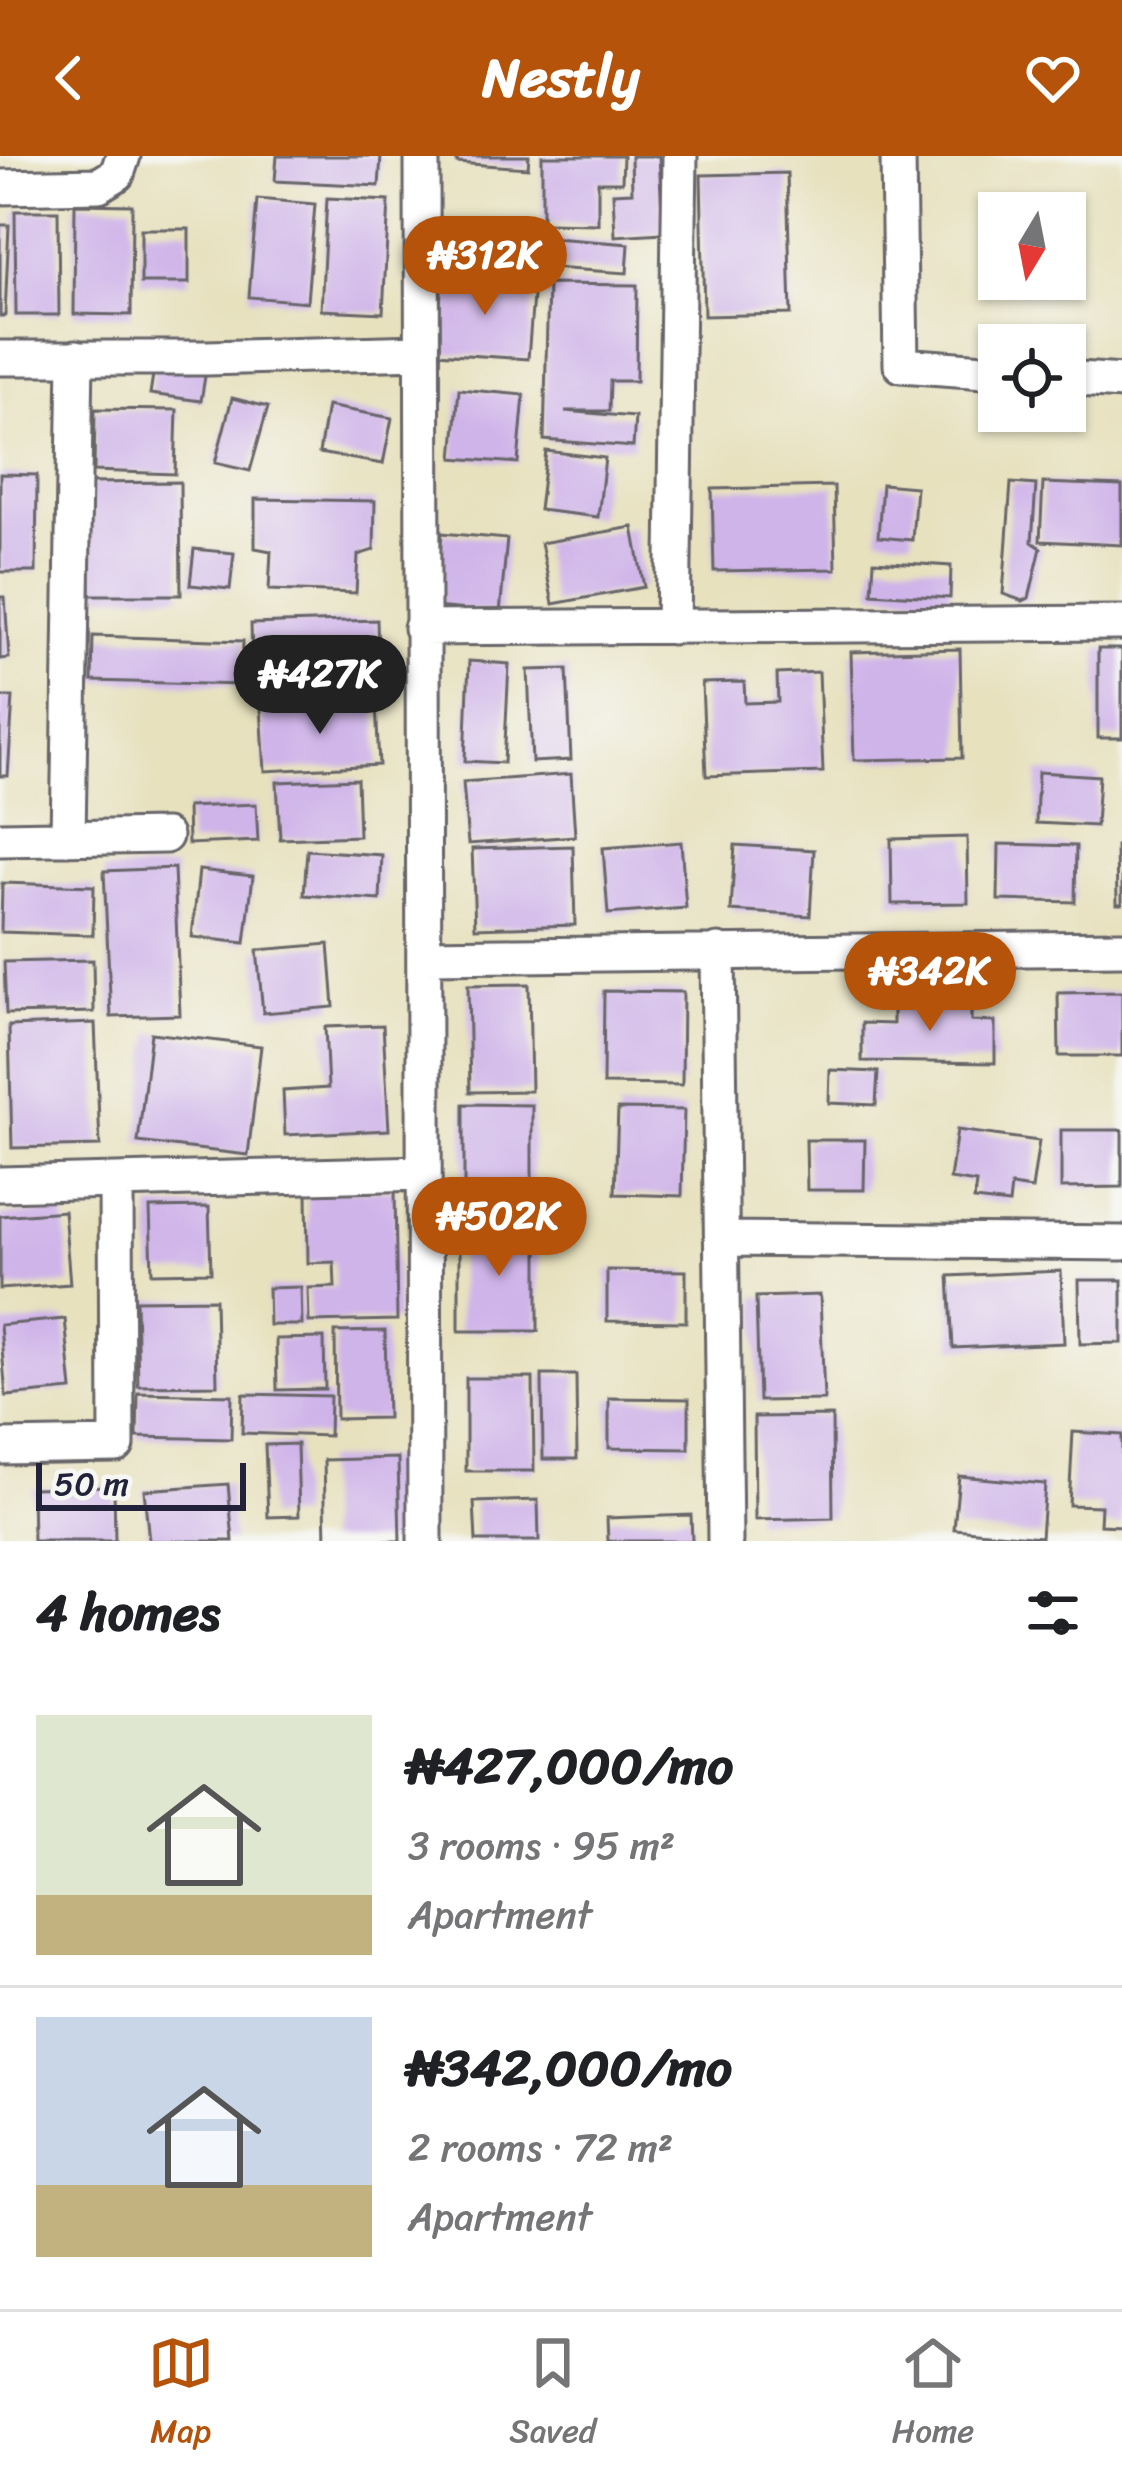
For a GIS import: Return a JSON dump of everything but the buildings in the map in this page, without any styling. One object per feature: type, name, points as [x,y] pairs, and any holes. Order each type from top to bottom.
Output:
[{"type":"street","points":[[0,187],[99,185],[116,174],[122,156]]},
{"type":"street","points":[[422,156],[425,1541]]},
{"type":"street","points":[[673,626],[680,156]]},
{"type":"street","points":[[898,156],[901,365],[978,370]]},
{"type":"street","points":[[0,358],[421,352]]},
{"type":"street","points":[[68,838],[76,357]]},
{"type":"street","points":[[1086,379],[1122,382]]},
{"type":"street","points":[[421,628],[1122,623]]},
{"type":"street","points":[[0,838],[166,836]]},
{"type":"street","points":[[425,956],[1122,948]]},
{"type":"street","points":[[718,951],[725,1541]]},
{"type":"street","points":[[0,1184],[424,1173]]},
{"type":"street","points":[[0,1447],[117,1445],[116,1181]]},
{"type":"street","points":[[722,1239],[1122,1244]]}]
